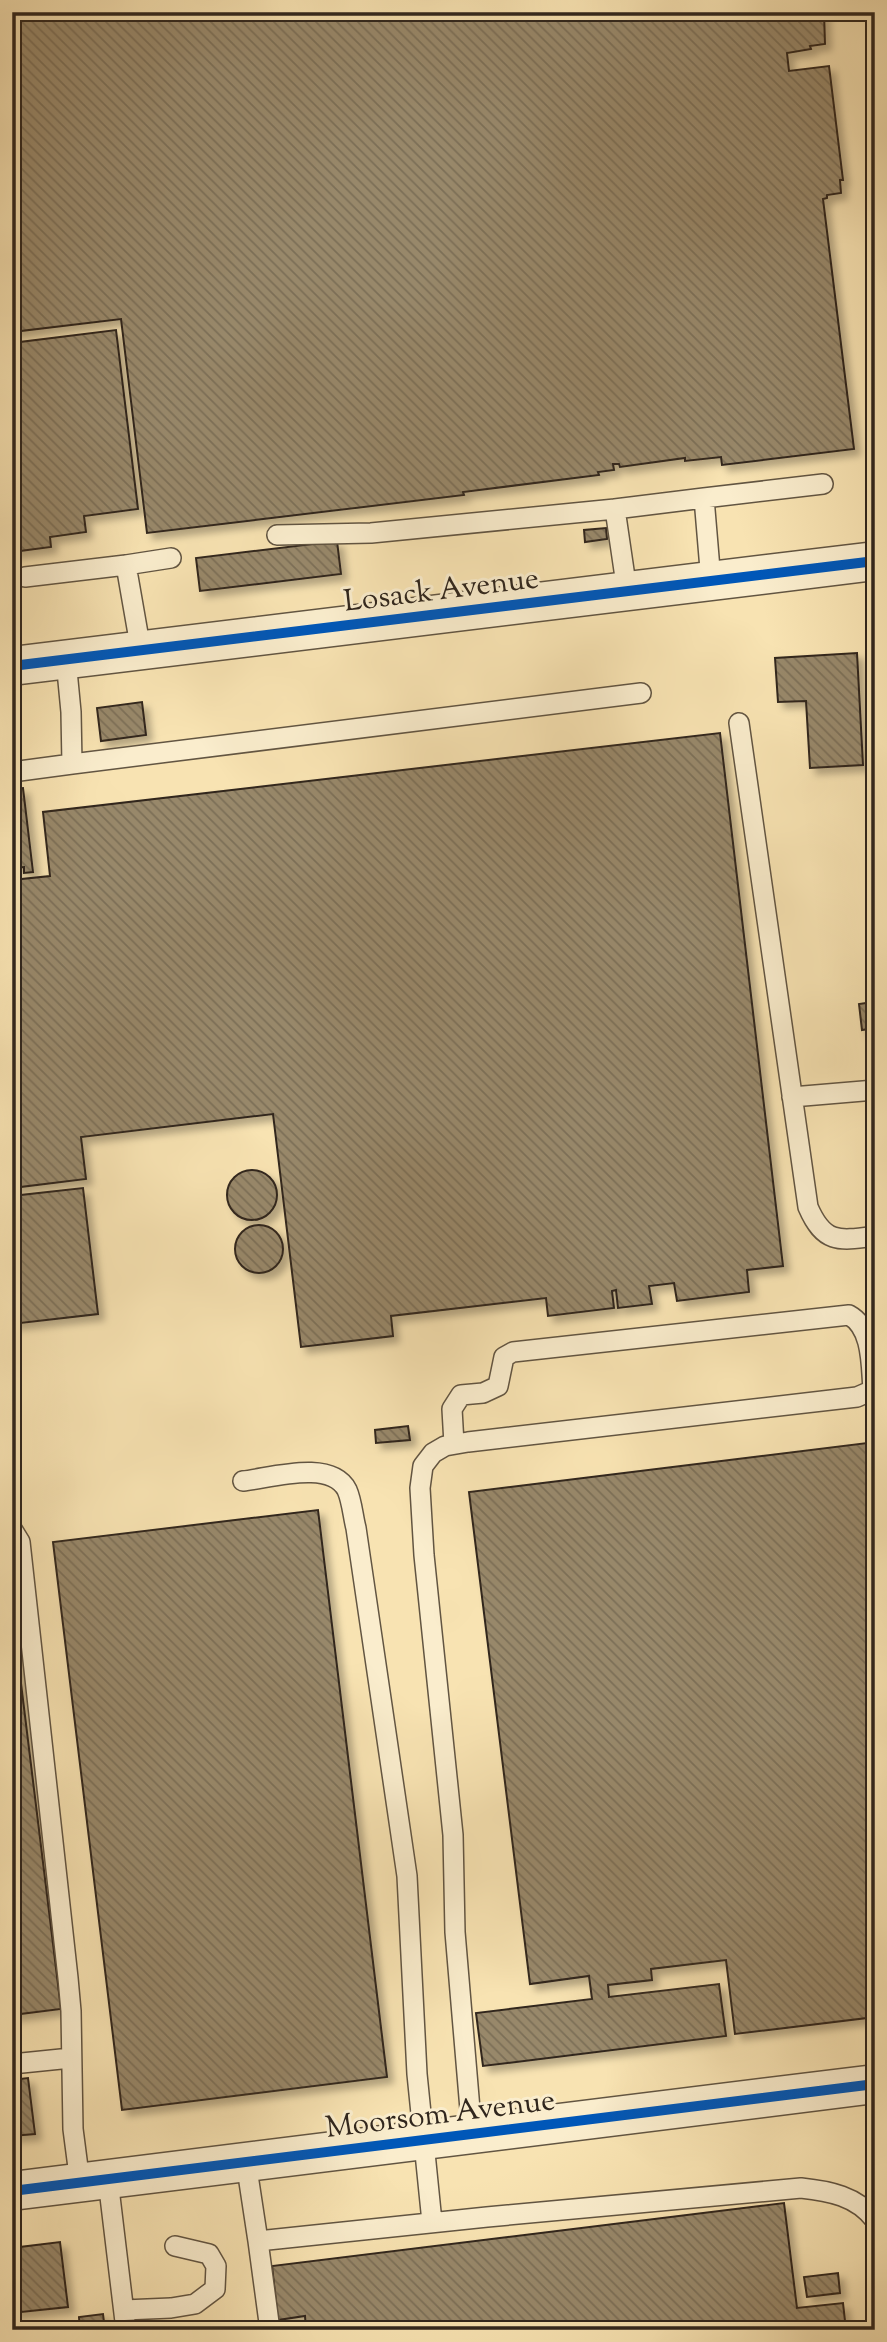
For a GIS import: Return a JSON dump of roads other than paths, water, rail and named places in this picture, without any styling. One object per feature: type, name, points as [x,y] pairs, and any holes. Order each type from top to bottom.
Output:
[{"type":"street","name":"Losack Avenue","points":[[12,666],[875,561]]},
{"type":"street","name":"Moorsom Avenue","points":[[12,2191],[875,2084]]},
{"type":"lane","points":[[277,535],[371,533],[615,509],[823,484]]},
{"type":"lane","points":[[704,498],[711,581]]},
{"type":"lane","points":[[615,509],[627,591]]},
{"type":"lane","points":[[25,577],[171,558]]},
{"type":"lane","points":[[126,565],[141,651]]},
{"type":"lane","points":[[66,660],[72,764]]},
{"type":"lane","points":[[12,772],[640,693]]},
{"type":"lane","points":[[740,723],[808,1207],[816,1227],[832,1237],[848,1240],[875,1236]]},
{"type":"lane","points":[[792,1097],[875,1090]]},
{"type":"lane","points":[[454,1444],[452,1409],[461,1395],[483,1393],[499,1386],[504,1357],[513,1352],[849,1315],[856,1319],[861,1327],[872,1359],[874,1390],[857,1397],[454,1444],[433,1453],[423,1466],[420,1488],[424,1555],[453,1835],[455,1932],[472,2133]]},
{"type":"lane","points":[[243,1481],[316,1472],[333,1476],[346,1490],[356,1528],[407,1876],[416,2074],[432,2222]]},
{"type":"lane","points":[[12,1529],[20,1542],[22,1555],[68,1978],[73,2129],[94,2181],[125,2320],[195,2304],[215,2288],[216,2266],[209,2254],[175,2246]]},
{"type":"lane","points":[[12,2064],[71,2059]]},
{"type":"lane","points":[[246,2162],[270,2330]]},
{"type":"lane","points":[[258,2241],[801,2188],[834,2192],[867,2210],[875,2221]]}]
